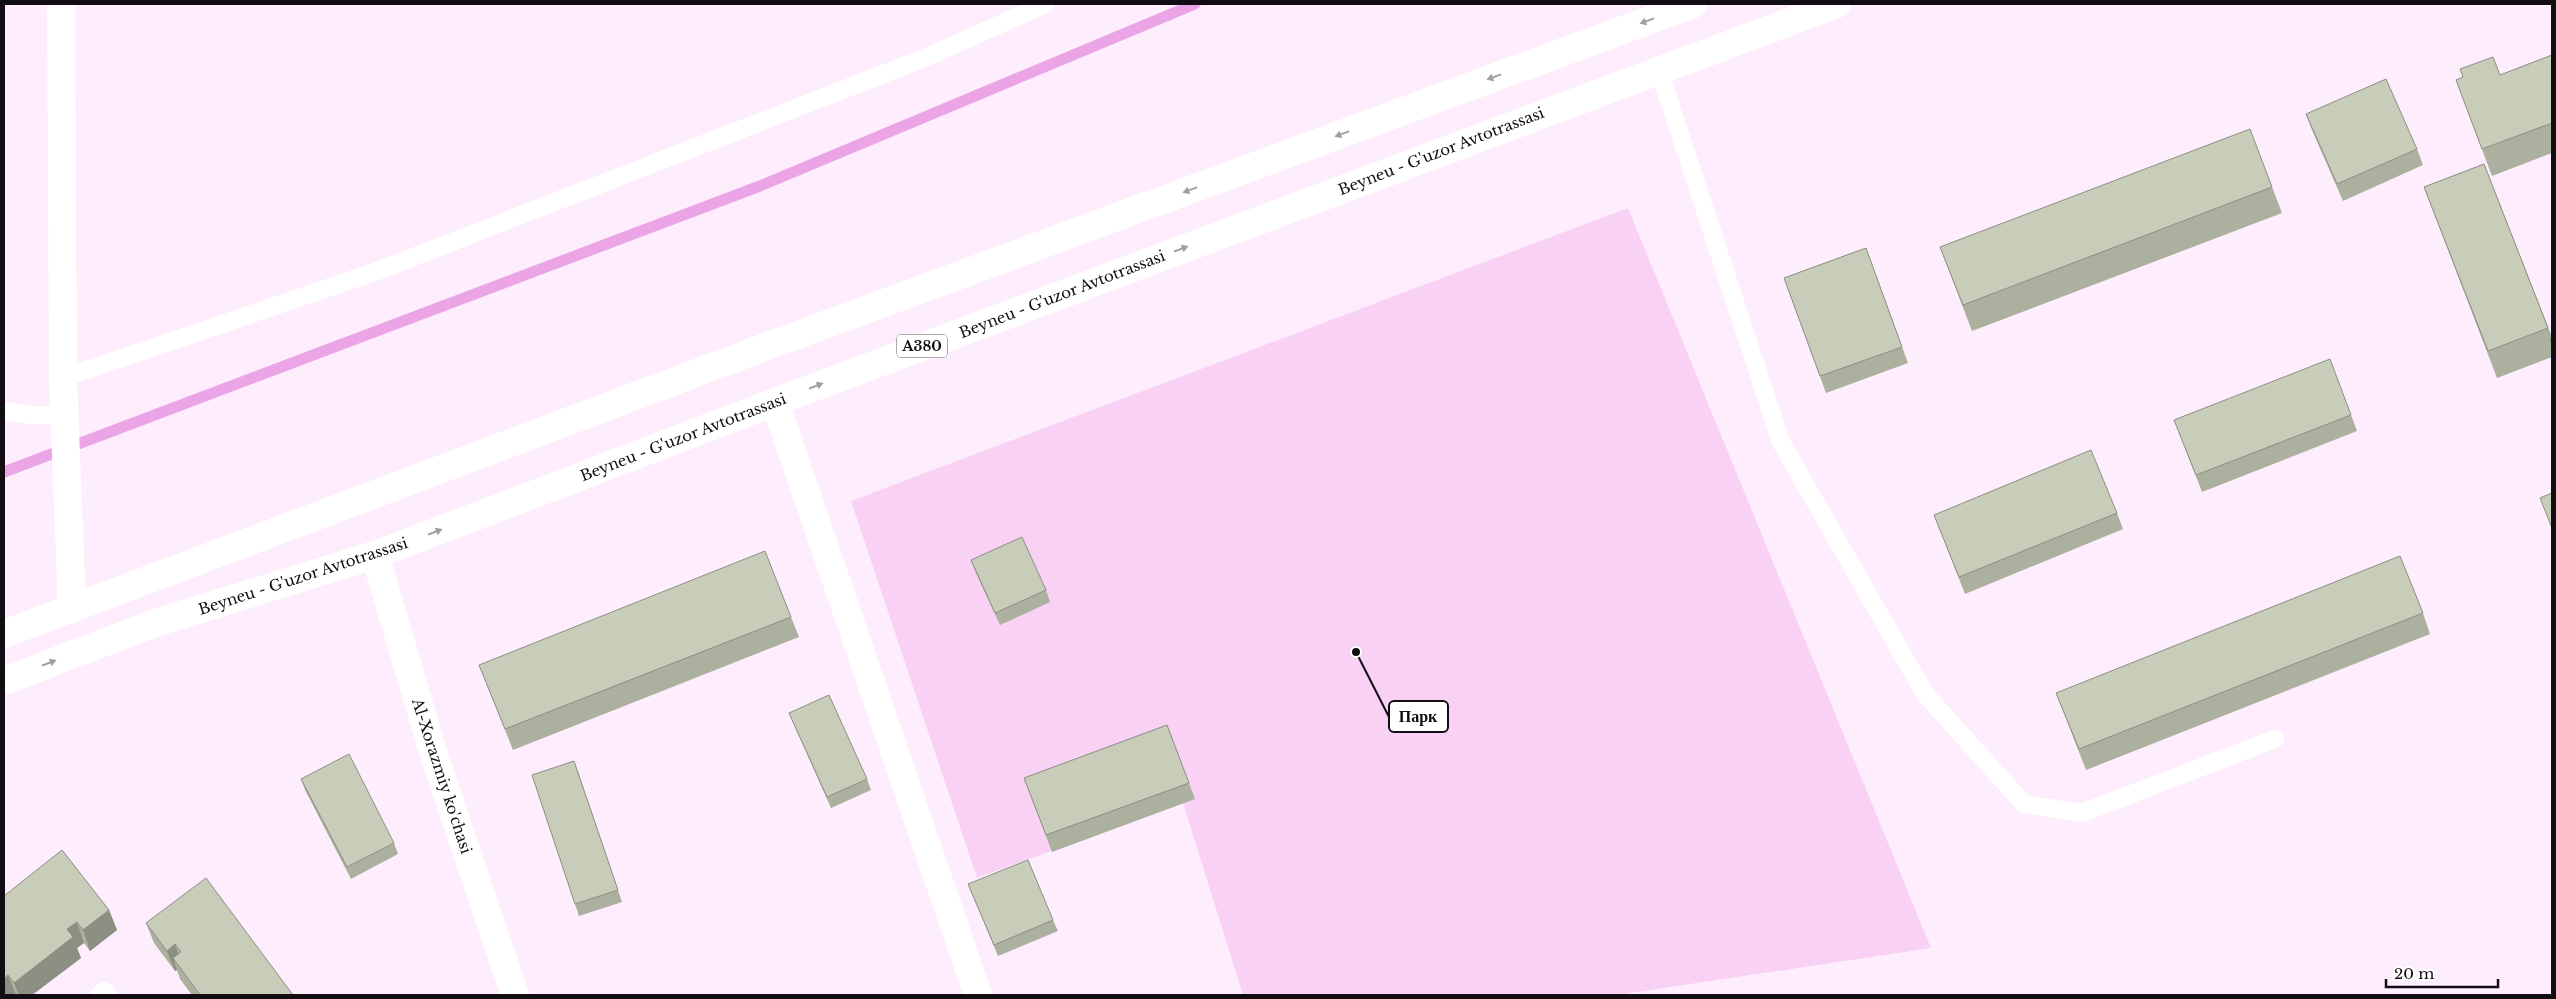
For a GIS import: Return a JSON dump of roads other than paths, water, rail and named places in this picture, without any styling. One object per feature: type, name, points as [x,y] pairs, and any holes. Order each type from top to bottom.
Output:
[{"type":"main road","points":[[61,4],[63,378],[72,609]]},
{"type":"main road","points":[[4,634],[773,344],[1692,4]]},
{"type":"main road","name":"Beyneu - G'uzor Avtotrassasi","points":[[4,680],[158,622],[374,555],[775,402],[1837,4]]},
{"type":"main road","points":[[775,402],[978,995]]},
{"type":"main road","name":"Al-Xorazmiy ko'chasi","points":[[374,555],[433,752],[515,995]]},
{"type":"lane","points":[[63,378],[376,272],[927,56],[1045,4]]},
{"type":"lane","points":[[1659,70],[1781,442],[1925,694],[2024,804],[2082,813],[2275,739]]},
{"type":"lane","points":[[4,410],[32,415],[64,415]]},
{"type":"lane","points":[[98,995],[104,991],[108,995]]},
{"type":"waterway","points":[[4,472],[760,186],[1195,4]]},
{"type":"place","name":"Парк","points":[[1356,652]]}]
